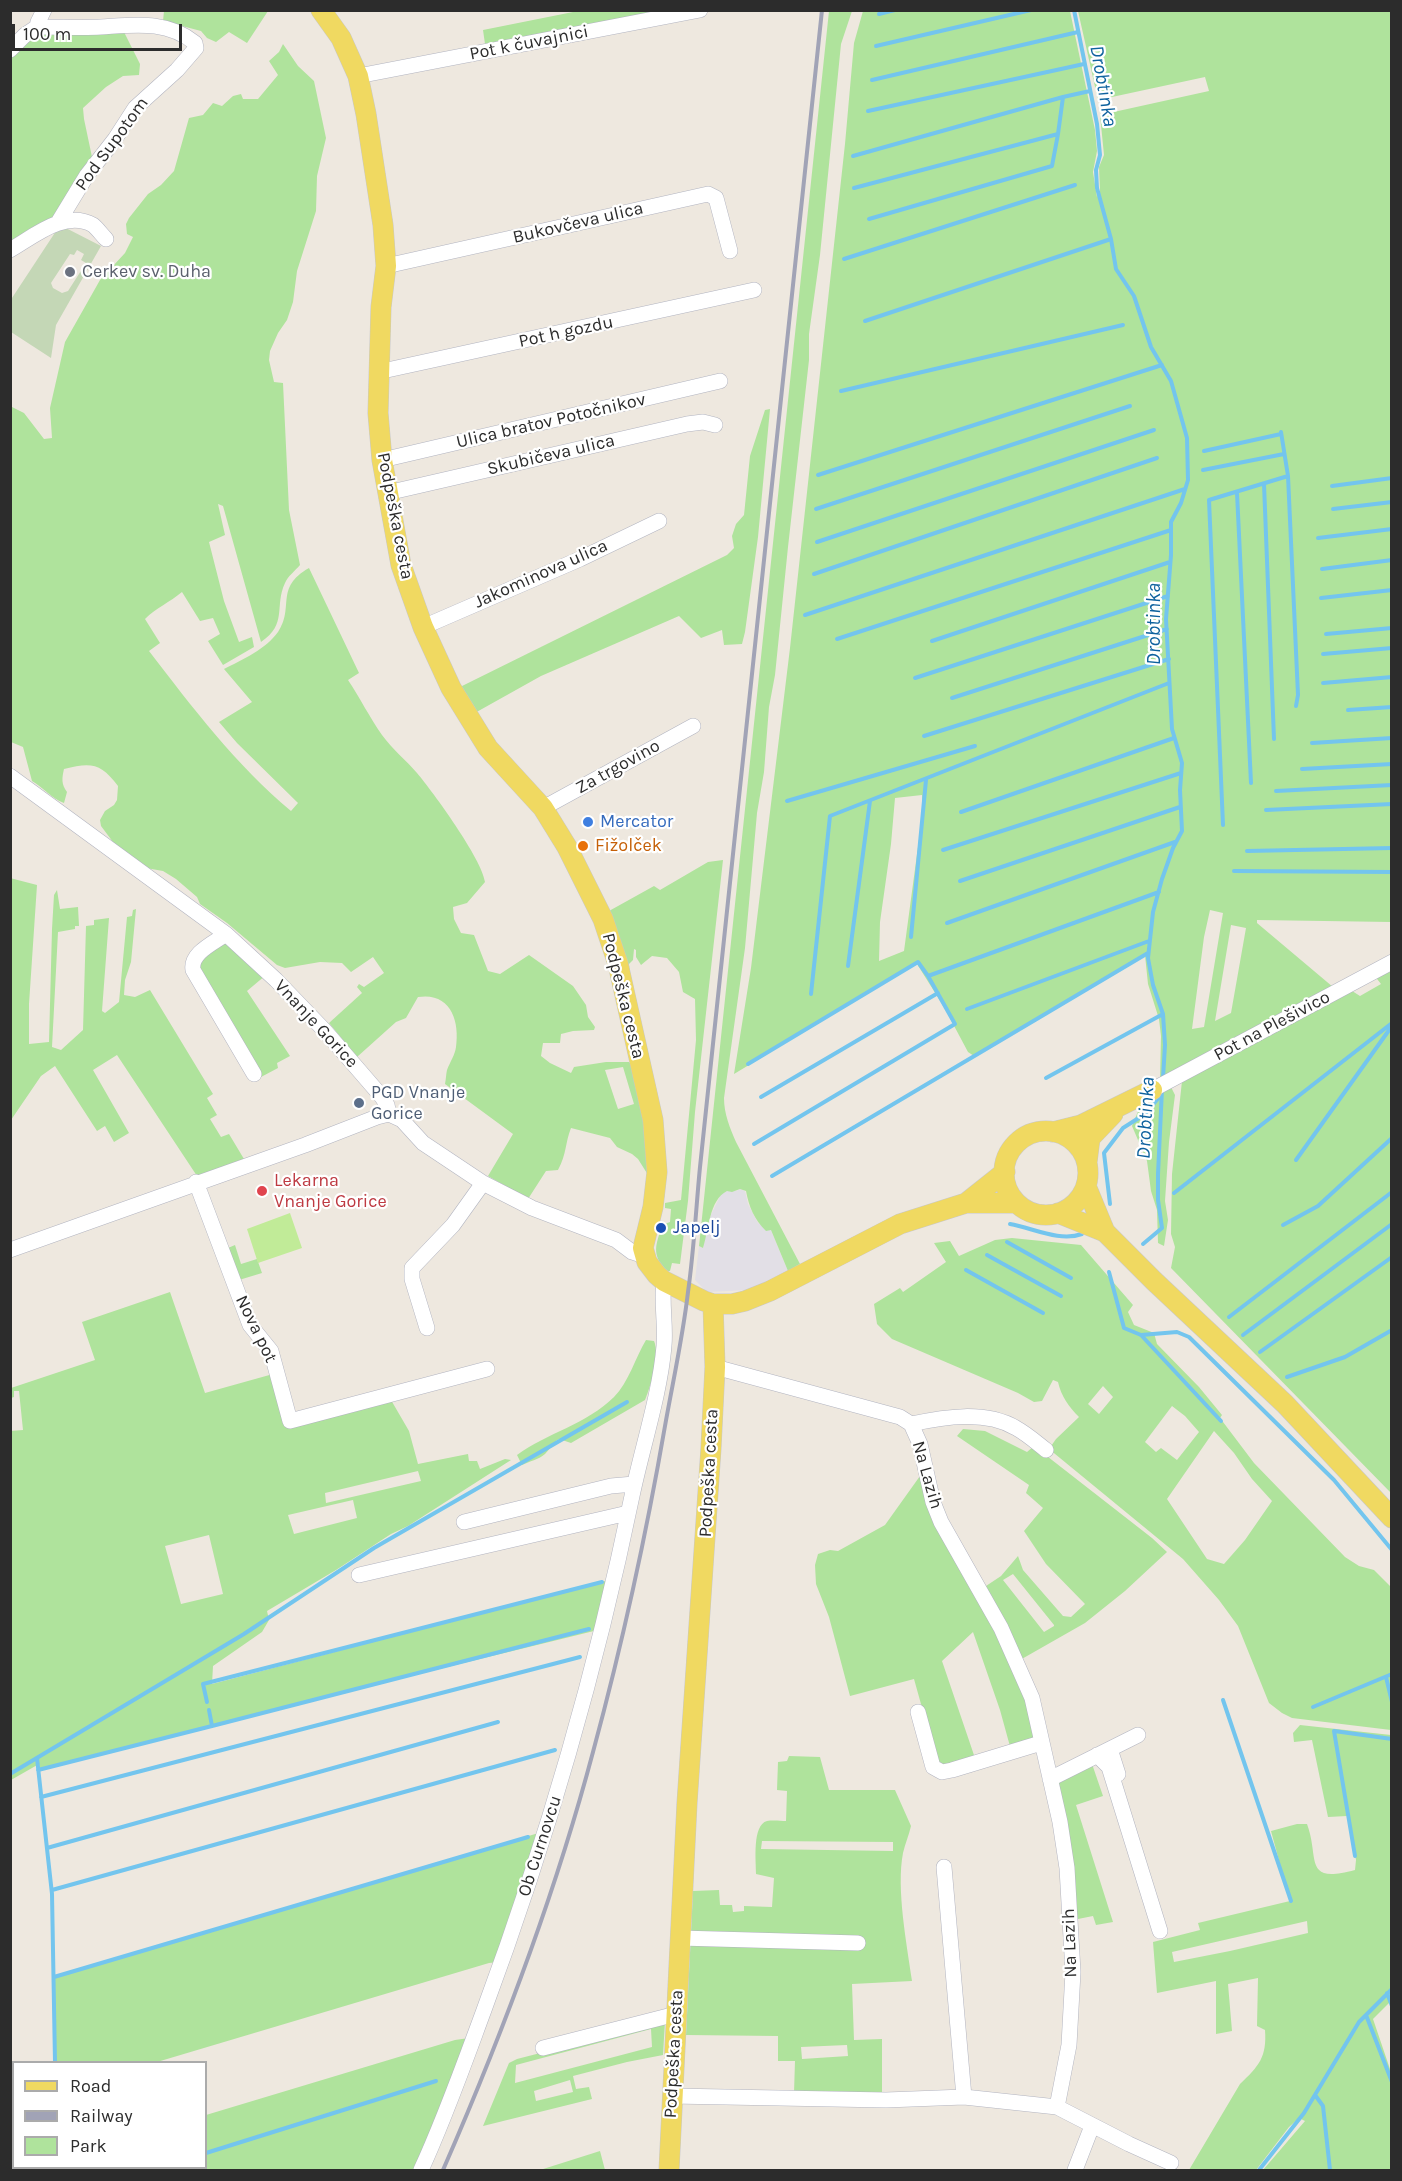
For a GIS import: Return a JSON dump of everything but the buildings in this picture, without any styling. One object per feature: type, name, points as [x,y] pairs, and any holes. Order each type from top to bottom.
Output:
[{"type":"main road","name":"Podpeška cesta","points":[[321,10],[341,38],[358,76],[383,225],[386,266],[378,372],[382,460],[401,565],[423,627],[451,688],[488,748],[543,808],[567,847],[603,919],[618,964],[653,1120],[657,1172],[653,1207],[644,1247]]},
{"type":"main road","points":[[1015,1203],[1009,1194],[1005,1172],[1008,1157],[1015,1145],[1039,1132],[1053,1132],[1081,1125],[1152,1090]]},
{"type":"main road","points":[[644,1247],[651,1268],[664,1281],[713,1304],[732,1304],[770,1291],[900,1224],[966,1203],[1015,1203],[1032,1212],[1045,1215],[1058,1213],[1070,1207],[1080,1198],[1086,1186],[1090,1138],[1120,1106]]},
{"type":"main road","points":[[1053,1132],[1067,1136],[1087,1162]]},
{"type":"main road","points":[[966,1203],[1005,1172]]},
{"type":"main road","points":[[1086,1186],[1105,1232],[1285,1404],[1392,1518]]},
{"type":"main road","points":[[1058,1213],[1105,1232]]},
{"type":"main road","name":"Podpeška cesta","points":[[669,2170],[680,1938],[715,1366],[713,1304]]},
{"type":"street","name":"Pot k čuvajnici","points":[[358,76],[700,10]]},
{"type":"street","points":[[10,50],[42,18]]},
{"type":"street","name":"Pod Supotom","points":[[42,18],[80,27],[141,23],[161,26],[190,39],[195,43],[196,48],[177,70],[135,108],[87,175],[59,221]]},
{"type":"street","name":"Bukovčeva ulica","points":[[386,266],[708,194],[716,198],[730,251]]},
{"type":"street","points":[[10,250],[59,221],[81,221],[93,226],[106,239]]},
{"type":"street","name":"Pot h gozdu","points":[[378,372],[754,290]]},
{"type":"street","name":"Ulica bratov Potočnikov","points":[[382,460],[720,381]]},
{"type":"street","name":"Skubičeva ulica","points":[[387,493],[687,424],[703,422],[715,425]]},
{"type":"street","name":"Jakominova ulica","points":[[423,627],[580,559],[659,521]]},
{"type":"street","name":"Za trgovino","points":[[543,808],[693,726]]},
{"type":"street","name":"Vnanje Gorice","points":[[10,776],[226,934],[326,1031],[382,1097],[389,1114],[402,1120],[423,1143],[483,1183],[540,1211],[616,1240],[644,1247]]},
{"type":"street","points":[[226,934],[196,956],[192,963],[193,970],[254,1074]]},
{"type":"street","name":"Pot na Plešivico","points":[[1152,1090],[1392,962]]},
{"type":"street","points":[[10,1250],[389,1114]]},
{"type":"street","name":"Nova pot","points":[[196,1182],[250,1325],[270,1351],[290,1421],[487,1369]]},
{"type":"street","points":[[427,1328],[412,1279],[412,1268],[453,1225],[483,1183]]},
{"type":"street","name":"Ob Curnovcu","points":[[421,2170],[435,2140],[505,1953],[565,1767],[628,1513],[664,1346],[662,1294],[664,1281]]},
{"type":"street","name":"Na Lazih","points":[[715,1366],[900,1417],[911,1424],[920,1444],[933,1502],[941,1522],[1001,1628],[1032,1698],[1050,1779],[1067,1868],[1072,1972],[1069,2045],[1057,2107]]},
{"type":"street","points":[[911,1424],[971,1416],[995,1419],[1017,1428],[1046,1450]]},
{"type":"street","points":[[464,1522],[517,1507],[611,1486],[634,1484]]},
{"type":"street","points":[[359,1575],[628,1513]]},
{"type":"street","points":[[918,1712],[933,1767],[942,1772],[977,1764],[1041,1743]]},
{"type":"street","points":[[1050,1779],[1138,1735]]},
{"type":"street","points":[[1104,1752],[1153,1880]]},
{"type":"street","points":[[1104,1752],[1160,1931]]},
{"type":"street","points":[[944,1868],[964,2097]]},
{"type":"street","points":[[680,1938],[858,1943]]},
{"type":"street","points":[[543,2048],[676,2014]]},
{"type":"street","points":[[672,2097],[886,2100],[964,2097],[1057,2107],[1171,2163]]},
{"type":"street","points":[[1076,2170],[1092,2126]]},
{"type":"shaded area","points":[[740,1189],[745,1191],[748,1204],[758,1223],[771,1230],[788,1271],[749,1290],[707,1292],[695,1280],[699,1246],[703,1248],[710,1217],[721,1194]]},
{"type":"green space","points":[[164,11],[268,11],[247,43],[229,32],[216,42],[207,38],[201,31],[163,21]]},
{"type":"green space","points":[[578,11],[684,11],[485,44],[483,30]]},
{"type":"green space","points":[[829,11],[852,11],[841,44],[775,675],[769,707],[764,772],[757,813],[745,948],[724,1098],[726,1115],[736,1142],[800,1264],[788,1271],[771,1230],[766,1231],[758,1222],[750,1208],[746,1191],[740,1189],[727,1191],[716,1201],[703,1248],[699,1246]]},
{"type":"green space","points":[[863,11],[1070,11],[1095,130],[1097,151],[1093,172],[1097,197],[1100,191],[1099,167],[1104,155],[1100,115],[1209,91],[1205,77],[1098,100],[1078,11],[1391,11],[1391,922],[1257,920],[1257,923],[1333,987],[1160,1080],[1159,1019],[1148,984],[1145,955],[974,1056],[968,1052],[917,964],[734,1074],[751,968],[790,648],[854,43]],"holes":[[[922,795],[922,817],[904,951],[879,961],[880,922],[895,798]],[[1210,910],[1223,913],[1204,1027],[1192,1029],[1204,937]],[[1231,925],[1246,928],[1231,1013],[1215,1021]]]},
{"type":"green space","points":[[124,32],[140,64],[139,75],[123,76],[106,87],[83,108],[92,157],[58,213],[11,243],[11,55],[39,33]]},
{"type":"green space","points":[[283,44],[298,66],[314,81],[326,138],[317,176],[316,211],[297,271],[293,302],[287,320],[270,351],[269,360],[274,382],[283,383],[289,510],[300,565],[285,583],[275,628],[261,642],[223,506],[218,504],[225,535],[209,542],[224,601],[239,642],[252,637],[254,647],[223,665],[208,641],[220,634],[213,618],[200,621],[182,592],[145,619],[160,643],[149,651],[233,755],[291,811],[298,803],[219,722],[252,702],[224,669],[253,654],[273,638],[283,623],[288,590],[298,575],[309,568],[359,673],[348,680],[382,735],[417,773],[445,810],[482,871],[485,882],[467,903],[453,907],[454,919],[461,933],[474,935],[488,971],[500,974],[529,955],[573,986],[586,1005],[588,1017],[595,1027],[594,1030],[561,1034],[560,1043],[543,1043],[541,1056],[571,1073],[574,1067],[606,1062],[629,1062],[634,1067],[649,1120],[650,1178],[638,1159],[617,1147],[610,1138],[571,1128],[558,1170],[546,1171],[528,1199],[488,1176],[513,1134],[445,1084],[457,1037],[454,1018],[445,1004],[438,999],[418,997],[406,1018],[396,1022],[357,1057],[329,1023],[362,993],[357,987],[359,984],[364,987],[384,973],[373,957],[351,972],[342,963],[320,962],[285,968],[277,965],[227,923],[200,904],[197,897],[176,879],[163,871],[146,868],[116,846],[101,826],[100,820],[105,811],[117,800],[118,786],[112,778],[95,766],[81,765],[64,769],[62,781],[67,792],[64,803],[32,781],[23,747],[11,742],[10,406],[24,413],[44,439],[52,438],[50,408],[65,342],[100,280],[125,253],[133,237],[127,234],[126,224],[129,218],[148,194],[161,185],[174,171],[189,118],[203,115],[213,103],[222,106],[233,96],[241,94],[243,99],[258,99],[278,75],[269,61],[279,52]],"holes":[[[623,1067],[634,1104],[618,1109],[605,1070]]]},
{"type":"green space","points":[[60,225],[101,246],[56,325],[51,358],[11,332],[10,301]],"holes":[[[77,250],[84,254],[81,260],[86,263],[68,291],[62,293],[53,288],[51,283],[70,254],[74,255]]]},
{"type":"green space","points":[[770,409],[758,537],[742,644],[724,645],[722,630],[701,638],[679,616],[541,676],[473,714],[458,688],[727,555],[734,548],[732,536],[736,524],[744,515],[750,456],[765,410]]},
{"type":"green space","points":[[723,860],[680,1264],[672,1263],[670,1271],[666,1271],[658,1259],[656,1249],[662,1225],[670,1222],[671,1209],[665,1208],[665,1203],[681,1200],[696,1040],[695,999],[683,992],[679,972],[667,958],[652,956],[641,965],[634,949],[633,960],[629,964],[630,976],[609,911],[654,886],[660,890],[708,862]]},
{"type":"green space","points":[[10,878],[37,885],[29,1004],[29,1044],[49,1042],[52,929],[54,895],[57,890],[60,909],[78,907],[79,926],[58,932],[52,1047],[61,1050],[83,1030],[86,926],[94,925],[94,920],[109,918],[102,1011],[105,1013],[119,1002],[127,917],[132,916],[133,910],[136,909],[131,962],[125,980],[124,995],[135,997],[150,990],[213,1094],[207,1098],[217,1115],[210,1119],[221,1137],[229,1134],[244,1159],[197,1176],[117,1055],[93,1070],[129,1133],[114,1142],[105,1126],[97,1131],[55,1066],[41,1076],[11,1120]]},
{"type":"green space","points":[[223,941],[266,975],[247,991],[290,1056],[277,1063],[278,1068],[261,1077],[198,968],[198,959]]},
{"type":"green space","points":[[1391,966],[1391,1493],[1171,1268],[1175,1247],[1171,1234],[1172,1174],[1182,1081],[1349,989],[1360,996],[1381,984],[1374,975]]},
{"type":"green space","points":[[1170,1085],[1175,1095],[1169,1142],[1165,1201],[1168,1220],[1164,1246],[1158,1243],[1157,1210],[1151,1191],[1147,1161],[1132,1126],[1144,1097]]},
{"type":"green space","points":[[290,1213],[302,1248],[258,1263],[247,1229]]},
{"type":"green space","points":[[1012,1238],[1081,1245],[1133,1305],[1128,1312],[1134,1325],[1154,1333],[1157,1344],[1199,1387],[1222,1415],[1220,1418],[1254,1463],[1345,1557],[1359,1566],[1374,1570],[1391,1587],[1391,1730],[1292,1718],[1269,1703],[1238,1626],[1219,1600],[1183,1559],[1049,1449],[1079,1417],[1066,1401],[1058,1382],[1053,1380],[1042,1401],[1034,1402],[892,1339],[877,1324],[874,1304],[900,1288],[903,1292],[946,1262],[934,1243],[950,1241],[959,1256],[995,1240]],"holes":[[[1103,1386],[1113,1397],[1099,1414],[1088,1404]],[[1172,1406],[1185,1416],[1199,1432],[1177,1460],[1161,1448],[1156,1452],[1145,1442]],[[1214,1431],[1272,1501],[1245,1540],[1224,1564],[1207,1559],[1167,1499]]]},
{"type":"green space","points":[[235,1245],[241,1264],[257,1259],[262,1273],[239,1280],[228,1248]]},
{"type":"green space","points":[[170,1292],[205,1393],[273,1374],[285,1425],[391,1400],[409,1431],[418,1464],[468,1454],[469,1461],[477,1461],[480,1469],[505,1459],[511,1460],[408,1526],[391,1534],[267,1611],[269,1620],[262,1632],[213,1666],[212,1684],[609,1580],[598,1630],[309,1701],[40,1771],[39,1764],[11,1780],[10,1431],[23,1430],[19,1391],[14,1391],[14,1397],[11,1398],[11,1388],[95,1360],[82,1322]],"holes":[[[418,1471],[421,1481],[326,1503],[325,1493]],[[353,1500],[357,1518],[294,1534],[288,1515]],[[209,1535],[223,1594],[181,1604],[165,1546]]]},
{"type":"green space","points":[[646,1340],[654,1341],[656,1354],[652,1379],[645,1400],[571,1443],[559,1439],[542,1456],[522,1465],[517,1455],[592,1414],[614,1397],[628,1377]]},
{"type":"green space","points":[[963,1429],[985,1431],[1027,1452],[1034,1446],[1167,1552],[1125,1591],[1085,1623],[1020,1660],[983,1588],[1001,1576],[1018,1556],[1023,1570],[1063,1616],[1071,1617],[1085,1604],[1046,1564],[1024,1531],[1043,1508],[1026,1493],[1029,1485],[957,1436]],"holes":[[[1013,1574],[1054,1625],[1044,1632],[1003,1580]]]},
{"type":"green space","points":[[920,1476],[954,1551],[1030,1701],[1034,1742],[1011,1750],[973,1632],[942,1661],[976,1761],[938,1765],[914,1679],[850,1696],[829,1617],[816,1584],[815,1565],[818,1554],[830,1550],[838,1551],[885,1525]]},
{"type":"green space","points":[[1300,1725],[1391,1735],[1391,2001],[1373,2019],[1391,2072],[1391,2170],[1263,2170],[1305,2121],[1299,2118],[1289,2127],[1256,2170],[1189,2170],[1240,2084],[1257,2066],[1263,2054],[1265,2030],[1257,2026],[1258,1978],[1228,1984],[1232,2031],[1216,2034],[1216,1981],[1157,1993],[1153,1942],[1200,1930],[1198,1923],[1290,1901],[1271,1831],[1297,1824],[1307,1824],[1314,1858],[1320,1871],[1327,1874],[1355,1870],[1356,1860],[1347,1816],[1328,1817],[1312,1740],[1294,1742],[1293,1733]],"holes":[[[1307,1921],[1308,1933],[1174,1962],[1172,1952]]]},
{"type":"green space","points":[[789,1756],[820,1757],[829,1790],[895,1790],[911,1826],[903,1853],[901,1883],[903,1917],[912,1981],[852,1984],[854,2040],[882,2039],[882,2092],[879,2094],[794,2093],[795,2061],[778,2061],[778,2036],[686,2035],[693,1891],[719,1890],[720,1905],[732,1905],[733,1912],[744,1911],[744,1906],[772,1907],[774,1878],[756,1874],[756,1844],[762,1824],[767,1821],[786,1821],[787,1791],[777,1790],[778,1762],[787,1761]],"holes":[[[762,1841],[893,1842],[893,1851],[761,1849]],[[847,2045],[848,2056],[802,2059],[801,2047]]]},
{"type":"green space","points":[[1091,1761],[1103,1796],[1076,1805],[1113,1922],[1096,1925],[1093,1916],[1073,1920],[1058,1778]]},
{"type":"green space","points":[[542,1832],[499,1962],[489,1963],[160,2061],[54,2061],[52,1977]]},
{"type":"green space","points":[[665,2021],[663,2055],[573,2076],[576,2089],[589,2087],[592,2099],[483,2126],[509,2063]],"holes":[[[651,2029],[652,2047],[515,2083],[516,2065]],[[570,2080],[573,2092],[536,2101],[534,2091]]]},
{"type":"green space","points":[[469,2038],[418,2170],[24,2170],[207,2169],[207,2115],[455,2040]]},
{"type":"green space","points":[[600,2151],[605,2170],[540,2170]]},
{"type":"waterway","points":[[879,14],[895,10]]},
{"type":"waterway","points":[[876,46],[1031,10]]},
{"type":"waterway","name":"Drobtinka","points":[[1074,10],[1097,124],[1100,155],[1096,170],[1097,188],[1111,239],[1116,269],[1134,296],[1151,347],[1171,381],[1187,438],[1188,480],[1181,503],[1171,522],[1166,619],[1172,729],[1182,763],[1180,790],[1182,831],[1173,848],[1153,912],[1148,958],[1153,985],[1163,1014],[1165,1045],[1163,1078]]},
{"type":"waterway","points":[[872,80],[1078,32]]},
{"type":"waterway","points":[[868,111],[1084,64]]},
{"type":"waterway","points":[[854,188],[1058,134],[1063,97],[1090,91]]},
{"type":"waterway","points":[[853,156],[1063,97]]},
{"type":"waterway","points":[[869,219],[1052,166],[1058,134]]},
{"type":"waterway","points":[[844,259],[1075,185]]},
{"type":"waterway","points":[[865,321],[1111,239]]},
{"type":"waterway","points":[[841,391],[1123,325]]},
{"type":"waterway","points":[[818,475],[1162,365]]},
{"type":"waterway","points":[[816,509],[1130,406]]},
{"type":"waterway","points":[[817,542],[1154,430]]},
{"type":"waterway","points":[[1281,432],[1288,476],[1298,695],[1296,706]]},
{"type":"waterway","points":[[1204,451],[1281,434]]},
{"type":"waterway","points":[[1203,470],[1284,454]]},
{"type":"waterway","points":[[814,574],[1157,458]]},
{"type":"waterway","points":[[1223,825],[1209,500],[1288,476]]},
{"type":"waterway","points":[[1332,486],[1392,478]]},
{"type":"waterway","points":[[1264,484],[1274,739]]},
{"type":"waterway","points":[[805,615],[1185,489]]},
{"type":"waterway","points":[[1237,493],[1251,783]]},
{"type":"waterway","points":[[1333,509],[1392,502]]},
{"type":"waterway","points":[[1318,538],[1392,529]]},
{"type":"waterway","points":[[837,639],[1171,530]]},
{"type":"waterway","points":[[1322,569],[1392,560]]},
{"type":"waterway","points":[[932,641],[1170,562]]},
{"type":"waterway","points":[[1321,598],[1392,590]]},
{"type":"waterway","points":[[915,678],[1168,596]]},
{"type":"waterway","points":[[1326,634],[1392,628]]},
{"type":"waterway","points":[[952,698],[1167,629]]},
{"type":"waterway","points":[[1323,654],[1392,648]]},
{"type":"waterway","points":[[924,736],[1169,659]]},
{"type":"waterway","points":[[1323,683],[1392,677]]},
{"type":"waterway","points":[[811,994],[830,816],[1169,683]]},
{"type":"waterway","points":[[1348,710],[1392,707]]},
{"type":"waterway","points":[[961,812],[1174,738]]},
{"type":"waterway","points":[[1312,743],[1392,738]]},
{"type":"waterway","points":[[787,801],[975,746]]},
{"type":"waterway","points":[[1302,769],[1392,764]]},
{"type":"waterway","points":[[943,850],[1181,773]]},
{"type":"waterway","points":[[911,937],[926,780]]},
{"type":"waterway","points":[[1276,791],[1392,785]]},
{"type":"waterway","points":[[848,966],[870,801]]},
{"type":"waterway","points":[[1266,810],[1392,804]]},
{"type":"waterway","points":[[960,881],[1180,807]]},
{"type":"waterway","points":[[947,923],[1175,842]]},
{"type":"waterway","points":[[1247,851],[1392,848]]},
{"type":"waterway","points":[[1234,871],[1392,872]]},
{"type":"waterway","points":[[754,1144],[955,1024],[928,976],[1159,892]]},
{"type":"waterway","points":[[967,1009],[1149,941]]},
{"type":"waterway","points":[[772,1176],[1148,953]]},
{"type":"waterway","points":[[748,1064],[918,962],[928,976]]},
{"type":"waterway","points":[[761,1097],[938,993]]},
{"type":"waterway","points":[[1046,1078],[1163,1014]]},
{"type":"waterway","points":[[1174,1193],[1392,1023]]},
{"type":"waterway","points":[[1296,1160],[1392,1026]]},
{"type":"waterway","name":"Drobtinka","points":[[1143,1244],[1162,1228],[1158,1200],[1162,1089]]},
{"type":"waterway","points":[[1110,1204],[1104,1153],[1123,1128],[1145,1114],[1161,1095]]},
{"type":"waterway","points":[[1283,1225],[1318,1206],[1392,1138]]},
{"type":"waterway","points":[[1229,1317],[1392,1192]]},
{"type":"waterway","points":[[1010,1224],[1055,1235],[1082,1234]]},
{"type":"waterway","points":[[1243,1335],[1392,1224]]},
{"type":"waterway","points":[[1007,1242],[1071,1278]]},
{"type":"waterway","points":[[987,1255],[1061,1296]]},
{"type":"waterway","points":[[1260,1352],[1392,1257]]},
{"type":"waterway","points":[[966,1270],[1043,1313]]},
{"type":"waterway","points":[[1109,1272],[1124,1328],[1141,1335],[1221,1421]]},
{"type":"waterway","points":[[1287,1377],[1345,1357],[1392,1330]]},
{"type":"waterway","name":"Drobtinka","points":[[1141,1335],[1177,1332],[1189,1337],[1334,1480],[1392,1550]]},
{"type":"waterway","points":[[10,1774],[244,1634],[374,1548],[627,1402]]},
{"type":"waterway","points":[[207,1702],[203,1684],[602,1582]]},
{"type":"waterway","points":[[212,1726],[589,1629]]},
{"type":"waterway","points":[[41,1797],[580,1657]]},
{"type":"waterway","points":[[1313,1707],[1392,1674]]},
{"type":"waterway","points":[[1386,1677],[1392,1702]]},
{"type":"waterway","points":[[1223,1700],[1291,1901]]},
{"type":"waterway","points":[[38,1770],[212,1726],[209,1710]]},
{"type":"waterway","points":[[47,1848],[498,1722]]},
{"type":"waterway","points":[[1355,1856],[1334,1731],[1392,1739]]},
{"type":"waterway","points":[[52,1890],[555,1750]]},
{"type":"waterway","points":[[37,1758],[52,1894],[55,2061]]},
{"type":"waterway","points":[[54,1977],[528,1837]]},
{"type":"waterway","points":[[1259,2170],[1304,2113],[1359,2022],[1392,1989]]},
{"type":"waterway","points":[[1387,1993],[1392,2006]]},
{"type":"waterway","points":[[1366,2015],[1392,2082]]},
{"type":"waterway","points":[[207,2153],[436,2081]]},
{"type":"waterway","points":[[1315,2095],[1323,2106],[1330,2170]]},
{"type":"waterway","points":[[150,2170],[155,2169]]},
{"type":"railway","points":[[443,2170],[526,1964],[578,1805],[604,1712],[633,1590],[681,1342],[692,1261],[822,10]]},
{"type":"place","name":"Cerkev sv. Duha","points":[[70,272]]},
{"type":"place","name":"Mercator","points":[[588,822]]},
{"type":"place","name":"Fižolček","points":[[583,846]]},
{"type":"place","name":"PGD Vnanje Gorice","points":[[359,1103]]},
{"type":"place","name":"Lekarna Vnanje Gorice","points":[[262,1191]]},
{"type":"place","name":"Japelj","points":[[661,1228]]}]
